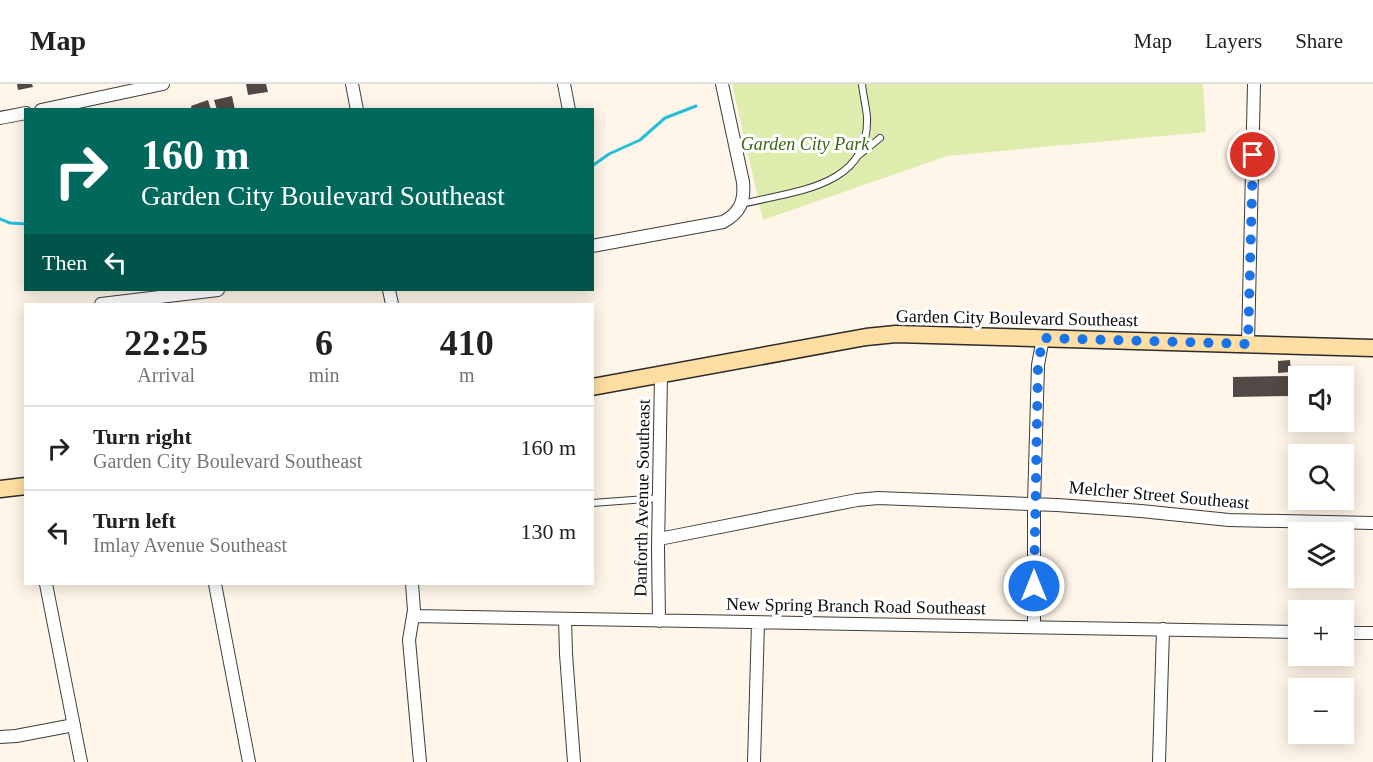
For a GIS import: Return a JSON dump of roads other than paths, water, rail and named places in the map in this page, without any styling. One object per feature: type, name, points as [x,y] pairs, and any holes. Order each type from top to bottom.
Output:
[{"type":"street","points":[[50,108],[163,84]]},
{"type":"street","points":[[352,84],[357,108]]},
{"type":"street","points":[[564,84],[569,108]]},
{"type":"street","points":[[594,246],[723,222],[731,218],[742,204],[744,195],[722,84]]},
{"type":"street","points":[[1248,344],[1254,84]]},
{"type":"street","points":[[0,118],[24,113]]},
{"type":"street","points":[[109,303],[210,291]]},
{"type":"street","name":"Garden City Boulevard Southeast","points":[[594,387],[866,337],[896,334],[1373,348]]},
{"type":"street","points":[[1034,627],[1034,504],[1038,365],[1043,338]]},
{"type":"street","name":"Danforth Avenue Southeast","points":[[658,621],[661,375]]},
{"type":"street","points":[[0,489],[24,486]]},
{"type":"street","name":"Melcher Street Southeast","points":[[658,539],[857,500],[878,498],[1034,504],[1142,511],[1229,520],[1373,523]]},
{"type":"street","points":[[46,585],[81,762]]},
{"type":"street","points":[[215,585],[249,762]]},
{"type":"street","points":[[412,585],[413,616],[409,640],[420,762]]},
{"type":"street","name":"New Spring Branch Road Southeast","points":[[413,616],[1288,632]]},
{"type":"street","points":[[565,619],[574,762]]},
{"type":"street","points":[[754,762],[758,623]]},
{"type":"street","points":[[1159,762],[1163,629]]},
{"type":"street","points":[[1354,633],[1373,633]]},
{"type":"street","points":[[0,737],[74,725]]},
{"type":"lane","points":[[859,155],[867,118],[862,84]]},
{"type":"lane","points":[[742,204],[813,188],[834,179],[880,138]]},
{"type":"lane","points":[[594,503],[660,497]]},
{"type":"waterway","points":[[594,165],[609,154],[640,140],[665,118],[696,106]]},
{"type":"waterway","points":[[0,219],[10,223],[24,224]]},
{"type":"park label","name":"Garden City Park","points":[[805,144]]}]
